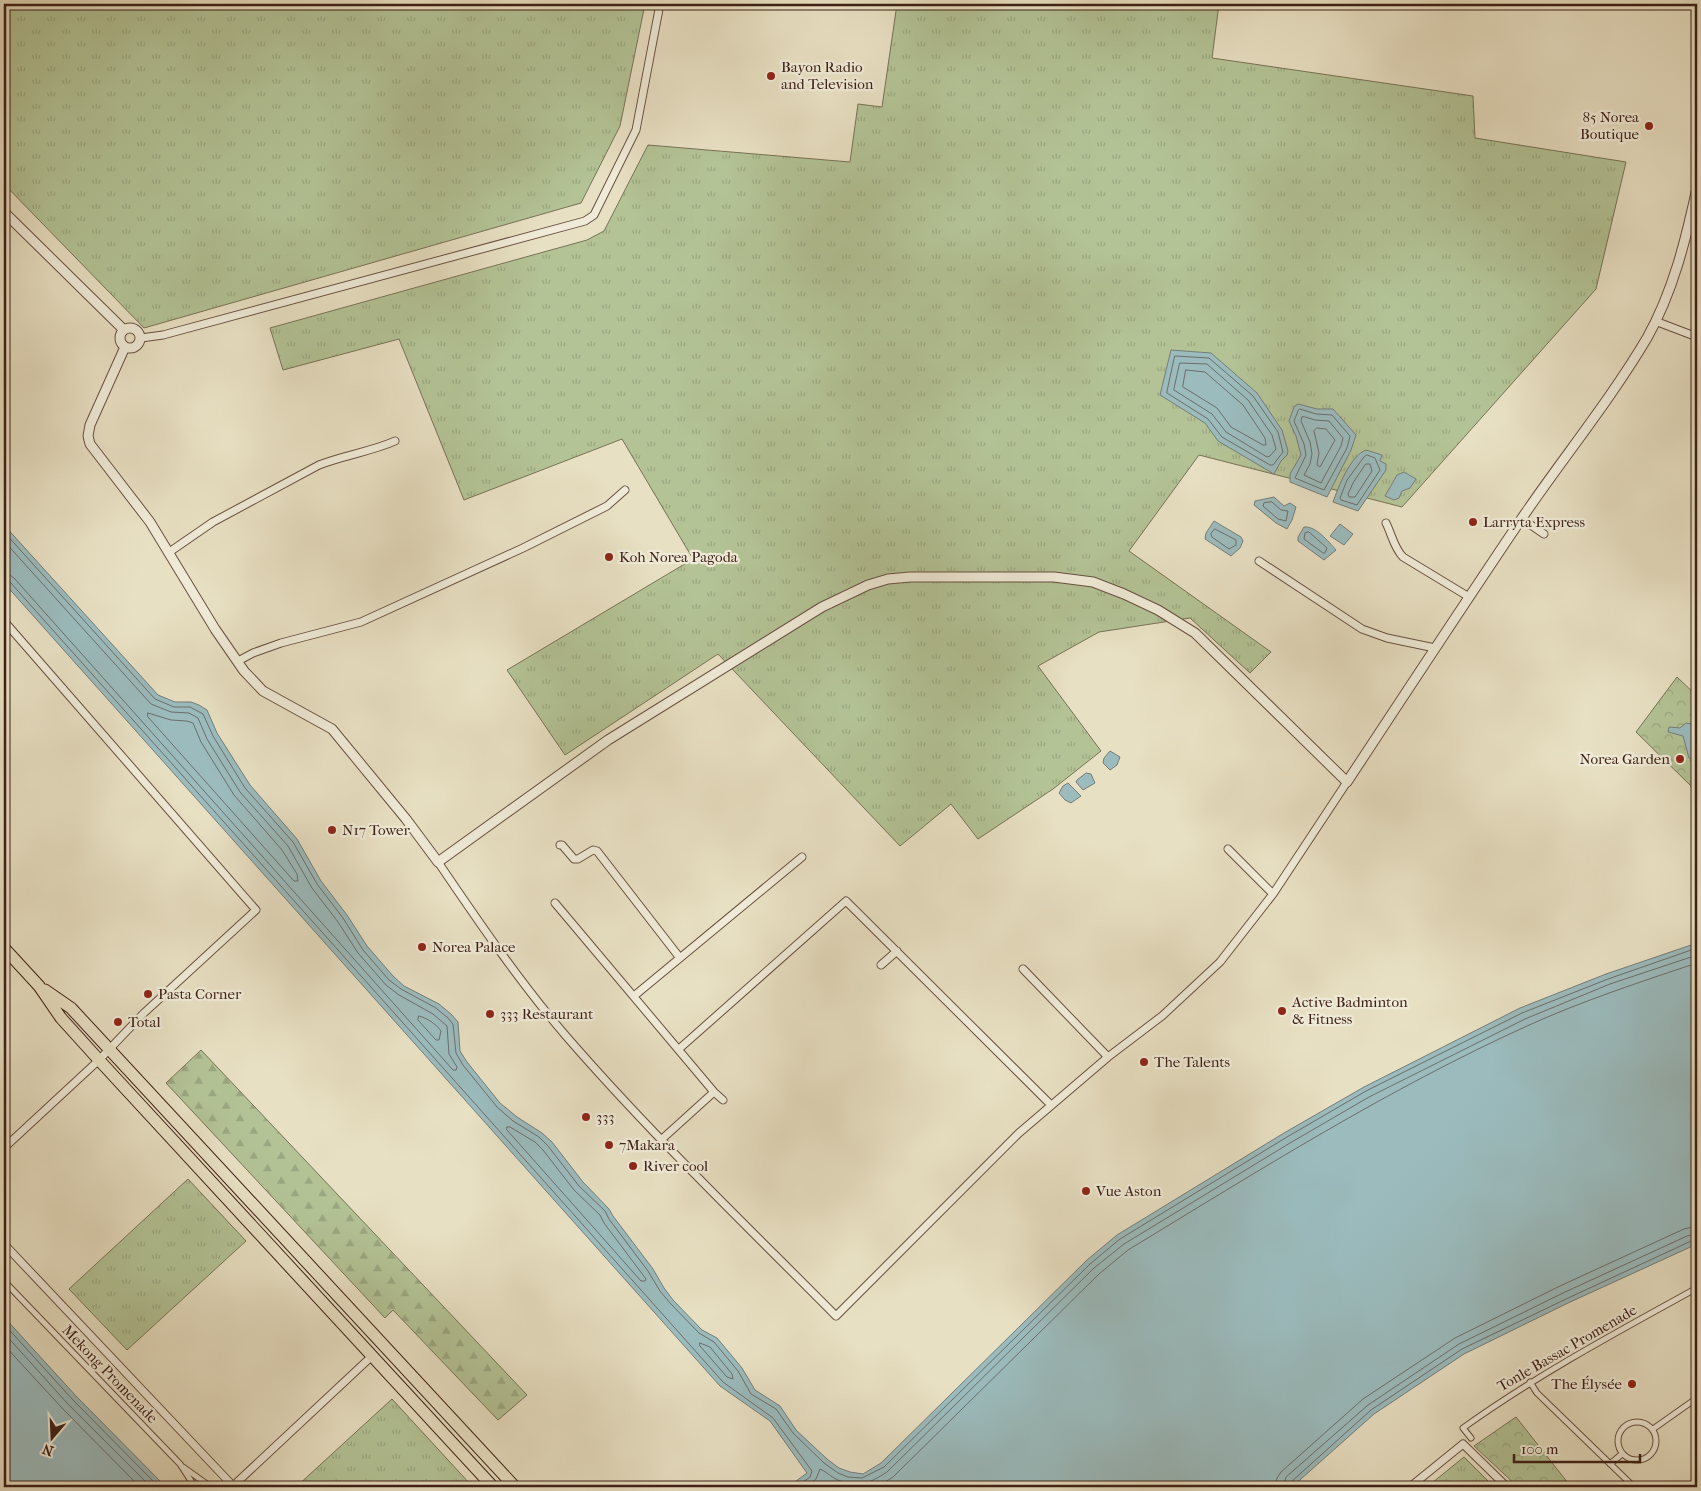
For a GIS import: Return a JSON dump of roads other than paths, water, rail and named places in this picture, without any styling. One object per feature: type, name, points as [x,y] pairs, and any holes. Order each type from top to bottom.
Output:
[{"type":"main road","points":[[4,948],[39,986],[61,1018],[99,1060],[493,1487]]},
{"type":"main road","points":[[39,986],[71,1008],[515,1487]]},
{"type":"street","points":[[141,338],[163,335],[585,221],[594,215],[636,130],[660,4]]},
{"type":"street","points":[[125,347],[90,425],[88,436],[90,444],[150,522],[215,629],[238,661],[263,691],[332,729],[406,819],[477,919],[565,1034],[660,1140],[836,1316],[1019,1133],[1108,1057],[1162,1016],[1202,979],[1237,942],[1273,894],[1469,597],[1591,423],[1647,337],[1674,278],[1686,239],[1697,188]]},
{"type":"street","points":[[4,212],[124,330]]},
{"type":"street","points":[[1655,321],[1697,337]]},
{"type":"street","points":[[128,328],[135,329],[141,338],[136,346],[130,348],[125,347],[121,343],[120,338],[124,330],[128,328]]},
{"type":"street","points":[[168,553],[213,522],[319,465],[335,458],[378,449],[395,441]]},
{"type":"street","points":[[238,661],[281,642],[360,622],[523,548],[607,506],[625,490]]},
{"type":"street","points":[[1522,519],[1544,534]]},
{"type":"street","points":[[1386,523],[1396,550],[1404,557],[1469,597]]},
{"type":"street","points":[[1259,562],[1362,629],[1387,638],[1435,648]]},
{"type":"street","points":[[438,862],[608,740],[822,607],[868,585],[888,579],[910,577],[1054,577],[1093,582],[1124,594],[1158,610],[1194,633],[1347,782]]},
{"type":"street","points":[[4,621],[256,910],[144,1013],[99,1060],[4,1148]]},
{"type":"street","points":[[560,845],[574,859],[578,859],[593,850],[598,851],[680,958]]},
{"type":"street","points":[[1228,849],[1273,894]]},
{"type":"street","points":[[634,996],[802,857]]},
{"type":"street","points":[[679,1049],[846,901],[1052,1105]]},
{"type":"street","points":[[555,903],[714,1092],[723,1100]]},
{"type":"street","points":[[881,965],[897,952]]},
{"type":"street","points":[[1023,968],[1108,1057]]},
{"type":"street","points":[[660,1140],[714,1092]]},
{"type":"street","points":[[4,1244],[233,1487],[372,1356]]},
{"type":"street","name":"Mekong Promenade","points":[[4,1281],[180,1464],[196,1487]]},
{"type":"street","name":"Tonle Bassac Promenade","points":[[1471,1438],[1463,1428],[1501,1401],[1592,1345],[1697,1288]]},
{"type":"street","points":[[1530,1382],[1537,1393],[1634,1487]]},
{"type":"street","points":[[1653,1429],[1697,1398]]},
{"type":"street","points":[[1642,1422],[1653,1429],[1657,1442],[1656,1448],[1650,1456],[1640,1461],[1634,1461],[1622,1454],[1618,1440],[1621,1430],[1630,1423],[1642,1422]]},
{"type":"street","points":[[1410,1487],[1463,1444],[1507,1487]]},
{"type":"street","points":[[1610,1464],[1622,1454]]},
{"type":"street","points":[[180,1464],[211,1487]]},
{"type":"water","points":[[1171,350],[1211,353],[1257,393],[1282,430],[1288,451],[1274,474],[1218,441],[1205,423],[1160,395]]},
{"type":"water","points":[[1298,404],[1317,409],[1333,409],[1356,435],[1351,450],[1327,497],[1290,482],[1290,474],[1301,455],[1296,436],[1289,421],[1294,407]]},
{"type":"water","points":[[1366,450],[1382,455],[1380,461],[1386,464],[1386,470],[1358,511],[1333,502],[1350,465],[1360,453]]},
{"type":"water","points":[[1404,472],[1416,479],[1410,488],[1402,491],[1399,498],[1394,500],[1385,496],[1397,475]]},
{"type":"water","points":[[1274,497],[1284,506],[1290,503],[1296,507],[1287,529],[1276,523],[1254,505],[1255,501]]},
{"type":"water","points":[[1214,521],[1241,537],[1243,541],[1240,548],[1231,556],[1205,539],[1206,533]]},
{"type":"water","points":[[1340,524],[1353,534],[1344,545],[1330,536]]},
{"type":"water","points":[[4,525],[158,695],[175,702],[191,702],[207,710],[217,733],[250,785],[297,839],[321,881],[347,915],[367,946],[404,986],[439,1004],[451,1014],[458,1022],[460,1051],[500,1103],[552,1142],[583,1182],[609,1209],[673,1300],[702,1330],[717,1338],[742,1368],[755,1390],[780,1406],[796,1430],[839,1468],[863,1474],[881,1463],[1087,1260],[1117,1235],[1284,1133],[1364,1087],[1520,1008],[1606,974],[1697,943],[1697,1244],[1568,1303],[1464,1354],[1374,1414],[1292,1487],[788,1487],[807,1473],[770,1421],[720,1386],[4,583]]},
{"type":"water","points":[[1304,527],[1317,531],[1336,550],[1324,560],[1298,541],[1298,537]]},
{"type":"water","points":[[1686,723],[1692,724],[1694,727],[1692,738],[1697,748],[1697,761],[1689,758],[1683,736],[1668,732],[1669,727],[1680,728]]},
{"type":"water","points":[[1110,751],[1120,757],[1117,765],[1110,770],[1103,763],[1104,758]]},
{"type":"water","points":[[1086,773],[1091,774],[1095,783],[1083,790],[1076,782]]},
{"type":"water","points":[[1068,783],[1081,796],[1071,803],[1065,800],[1059,793],[1063,786]]},
{"type":"water","points":[[4,1317],[76,1396],[166,1487],[4,1487]]},
{"type":"place","name":"Bayon Radio and Television","points":[[771,76]]},
{"type":"place","name":"85 Norea Boutique","points":[[1649,126]]},
{"type":"place","name":"Larryta Express","points":[[1473,522]]},
{"type":"place","name":"Koh Norea Pagoda","points":[[609,557]]},
{"type":"place","name":"Norea Garden","points":[[1680,759]]},
{"type":"place","name":"N17 Tower","points":[[332,830]]},
{"type":"place","name":"Norea Palace","points":[[422,947]]},
{"type":"place","name":"Pasta Corner","points":[[148,994]]},
{"type":"place","name":"Active Badminton & Fitness","points":[[1282,1011]]},
{"type":"place","name":"333 Restaurant","points":[[490,1014]]},
{"type":"place","name":"Total","points":[[118,1022]]},
{"type":"place","name":"The Talents","points":[[1144,1062]]},
{"type":"place","name":"333","points":[[586,1117]]},
{"type":"place","name":"7Makara","points":[[609,1145]]},
{"type":"place","name":"River cool","points":[[633,1166]]},
{"type":"place","name":"Vue Aston","points":[[1086,1191]]},
{"type":"place","name":"The Élysée","points":[[1632,1384]]}]
